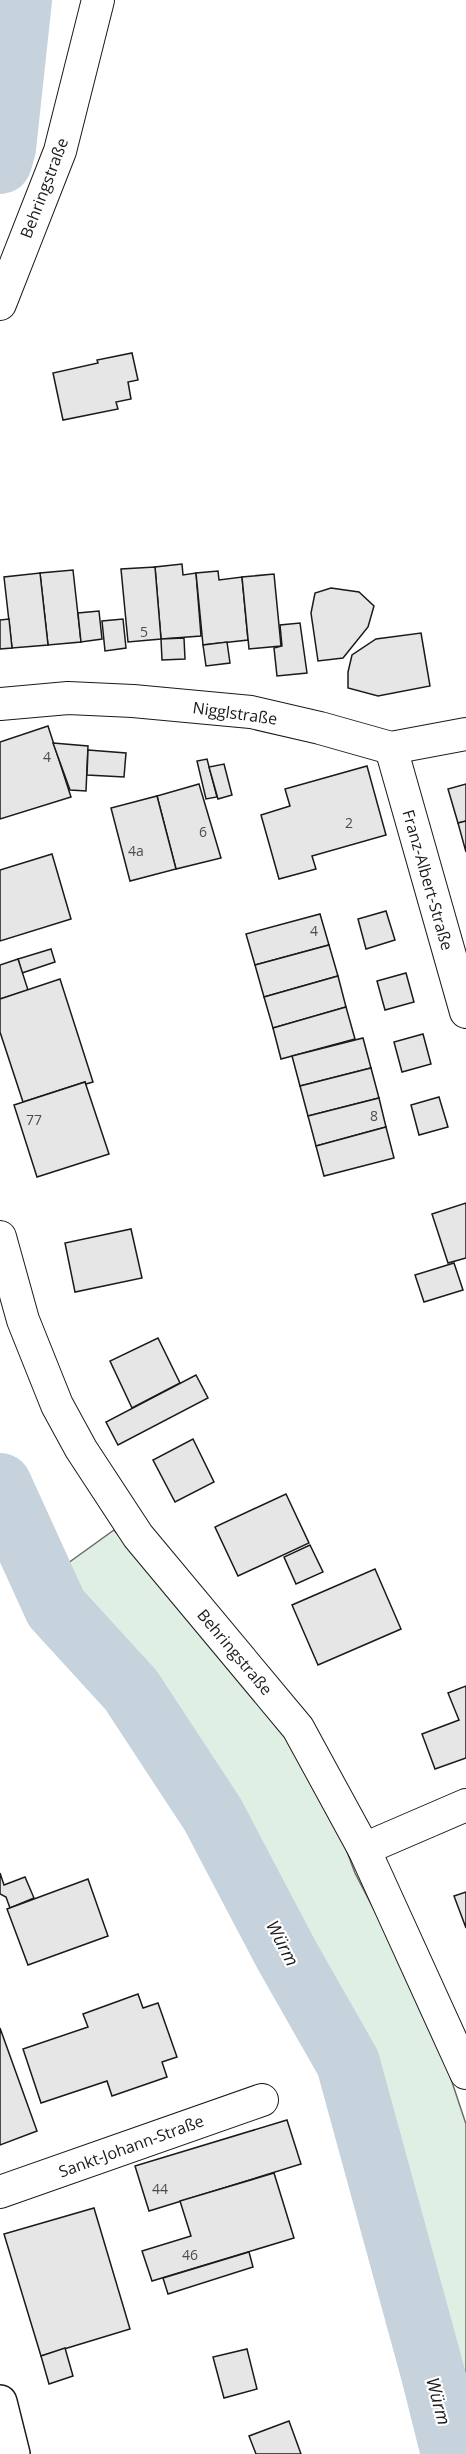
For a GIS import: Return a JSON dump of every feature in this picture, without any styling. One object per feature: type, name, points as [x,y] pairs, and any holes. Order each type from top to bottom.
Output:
[{"type":"main road","points":[[0,2402],[13,2454]]},
{"type":"street","name":"Behringstraße","points":[[0,304],[60,151],[98,0]]},
{"type":"street","name":"Nigglstraße","points":[[0,704],[68,698],[133,701],[250,712],[320,728],[391,748],[466,734]]},
{"type":"street","name":"Franz-Albert-Straße","points":[[391,748],[466,1012]]},
{"type":"street","name":"Behringstraße","points":[[0,1237],[23,1320],[57,1405],[81,1449],[138,1536],[298,1728],[364,1849],[466,2073]]},
{"type":"street","points":[[364,1849],[466,1805]]},
{"type":"street","name":"Sankt-Johann-Straße","points":[[0,2192],[262,2100]]},
{"type":"green space","points":[[114,1530],[312,1758],[355,1873],[403,1966],[445,2061],[466,2124],[466,2420],[448,2366],[386,2091],[364,2044],[291,1930],[218,1778],[142,1660],[57,1571]]},
{"type":"building","points":[[132,353],[138,380],[128,382],[131,399],[116,402],[118,409],[63,420],[53,373],[98,363],[97,360]]},
{"type":"building","points":[[182,564],[183,575],[196,573],[201,636],[161,639],[155,567]]},
{"type":"building","points":[[155,567],[161,639],[128,642],[121,569]]},
{"type":"building","points":[[73,570],[81,642],[48,645],[40,573]]},
{"type":"building","points":[[218,571],[219,580],[242,577],[248,640],[203,645],[196,573]]},
{"type":"building","points":[[40,573],[48,645],[12,648],[4,577]]},
{"type":"building","points":[[274,574],[281,646],[249,649],[242,577]]},
{"type":"building","points":[[331,588],[359,592],[374,606],[368,627],[343,658],[318,661],[311,613],[315,593]]},
{"type":"building","points":[[99,611],[102,639],[81,642],[78,613]]},
{"type":"building","points":[[9,619],[12,648],[0,649],[0,620]]},
{"type":"building","points":[[123,619],[126,648],[105,651],[102,621]]},
{"type":"building","points":[[300,623],[307,673],[277,676],[274,648],[282,646],[280,625]]},
{"type":"building","points":[[421,633],[430,686],[378,696],[348,688],[348,672],[352,655],[376,639]]},
{"type":"building","points":[[184,638],[185,659],[162,660],[161,639]]},
{"type":"building","points":[[227,642],[230,663],[206,666],[203,645]]},
{"type":"building","points":[[48,726],[71,797],[0,819],[0,742]]},
{"type":"building","points":[[53,743],[88,746],[86,791],[70,790]]},
{"type":"building","points":[[88,750],[126,753],[124,777],[87,775]]},
{"type":"building","points":[[207,759],[217,797],[206,799],[197,761]]},
{"type":"building","points":[[224,764],[232,795],[218,799],[209,767]]},
{"type":"building","points":[[367,766],[386,835],[312,856],[316,869],[279,879],[261,815],[290,806],[285,789]]},
{"type":"building","points":[[199,784],[221,858],[176,869],[157,796]]},
{"type":"building","points":[[466,784],[466,821],[458,823],[448,789]]},
{"type":"building","points":[[157,796],[176,869],[130,881],[111,808]]},
{"type":"building","points":[[466,821],[466,852],[458,823]]},
{"type":"building","points":[[52,854],[71,919],[0,941],[0,870]]},
{"type":"building","points":[[386,911],[395,940],[366,949],[358,919]]},
{"type":"building","points":[[320,914],[329,945],[255,965],[246,934]]},
{"type":"building","points":[[329,945],[338,976],[264,997],[255,965]]},
{"type":"building","points":[[51,949],[55,962],[22,973],[18,959]]},
{"type":"building","points":[[18,959],[28,990],[0,999],[0,965]]},
{"type":"building","points":[[406,973],[414,1002],[385,1010],[377,981]]},
{"type":"building","points":[[338,976],[346,1007],[273,1028],[264,997]]},
{"type":"building","points":[[60,979],[93,1082],[86,1084],[85,1082],[23,1102],[0,1032],[0,999]]},
{"type":"building","points":[[346,1007],[355,1039],[281,1059],[273,1028]]},
{"type":"building","points":[[423,1034],[431,1064],[402,1072],[394,1042]]},
{"type":"building","points":[[363,1038],[371,1068],[300,1086],[292,1056]]},
{"type":"building","points":[[371,1068],[379,1098],[308,1116],[300,1086]]},
{"type":"building","points":[[85,1082],[109,1154],[37,1177],[14,1105]]},
{"type":"building","points":[[439,1097],[448,1127],[419,1135],[411,1105]]},
{"type":"building","points":[[379,1098],[386,1127],[316,1146],[308,1116]]},
{"type":"building","points":[[386,1127],[394,1158],[324,1176],[316,1146]]},
{"type":"building","points":[[466,1203],[466,1258],[448,1263],[432,1214]]},
{"type":"building","points":[[131,1229],[142,1278],[75,1292],[65,1243]]},
{"type":"building","points":[[454,1263],[463,1290],[424,1302],[415,1275]]},
{"type":"building","points":[[158,1338],[180,1383],[132,1408],[110,1361]]},
{"type":"building","points":[[196,1375],[208,1398],[118,1445],[106,1422]]},
{"type":"building","points":[[193,1439],[214,1482],[175,1502],[153,1460]]},
{"type":"building","points":[[286,1494],[309,1543],[238,1576],[215,1527]]},
{"type":"building","points":[[310,1545],[323,1572],[296,1584],[284,1557]]},
{"type":"building","points":[[375,1569],[401,1629],[318,1665],[292,1605]]},
{"type":"building","points":[[466,1686],[466,1758],[435,1769],[422,1734],[459,1720],[448,1693]]},
{"type":"building","points":[[0,1873],[4,1885],[25,1877],[34,1898],[10,1908],[6,1897],[0,1894]]},
{"type":"building","points":[[88,1879],[108,1936],[28,1965],[7,1909]]},
{"type":"building","points":[[466,1892],[466,1928],[454,1896]]},
{"type":"building","points":[[138,1994],[143,2008],[158,2003],[177,2057],[162,2062],[167,2077],[112,2096],[107,2081],[41,2103],[23,2049],[88,2027],[83,2014]]},
{"type":"building","points":[[0,2028],[37,2131],[0,2145]]},
{"type":"building","points":[[287,2120],[301,2164],[149,2211],[135,2166]]},
{"type":"building","points":[[274,2173],[294,2238],[152,2281],[142,2251],[191,2236],[180,2201]]},
{"type":"building","points":[[94,2208],[130,2329],[41,2356],[4,2234]]},
{"type":"building","points":[[249,2252],[253,2267],[168,2294],[163,2278]]},
{"type":"building","points":[[65,2348],[73,2376],[49,2384],[41,2356]]},
{"type":"building","points":[[247,2349],[257,2389],[224,2398],[213,2357]]},
{"type":"building","points":[[289,2421],[301,2454],[256,2454],[249,2436]]},
{"type":"waterway","name":"Würm","points":[[0,162],[4,148],[20,0]]},
{"type":"waterway","name":"Würm","points":[[0,1485],[56,1608],[131,1690],[213,1815],[286,1954],[348,2063],[453,2454]]}]
